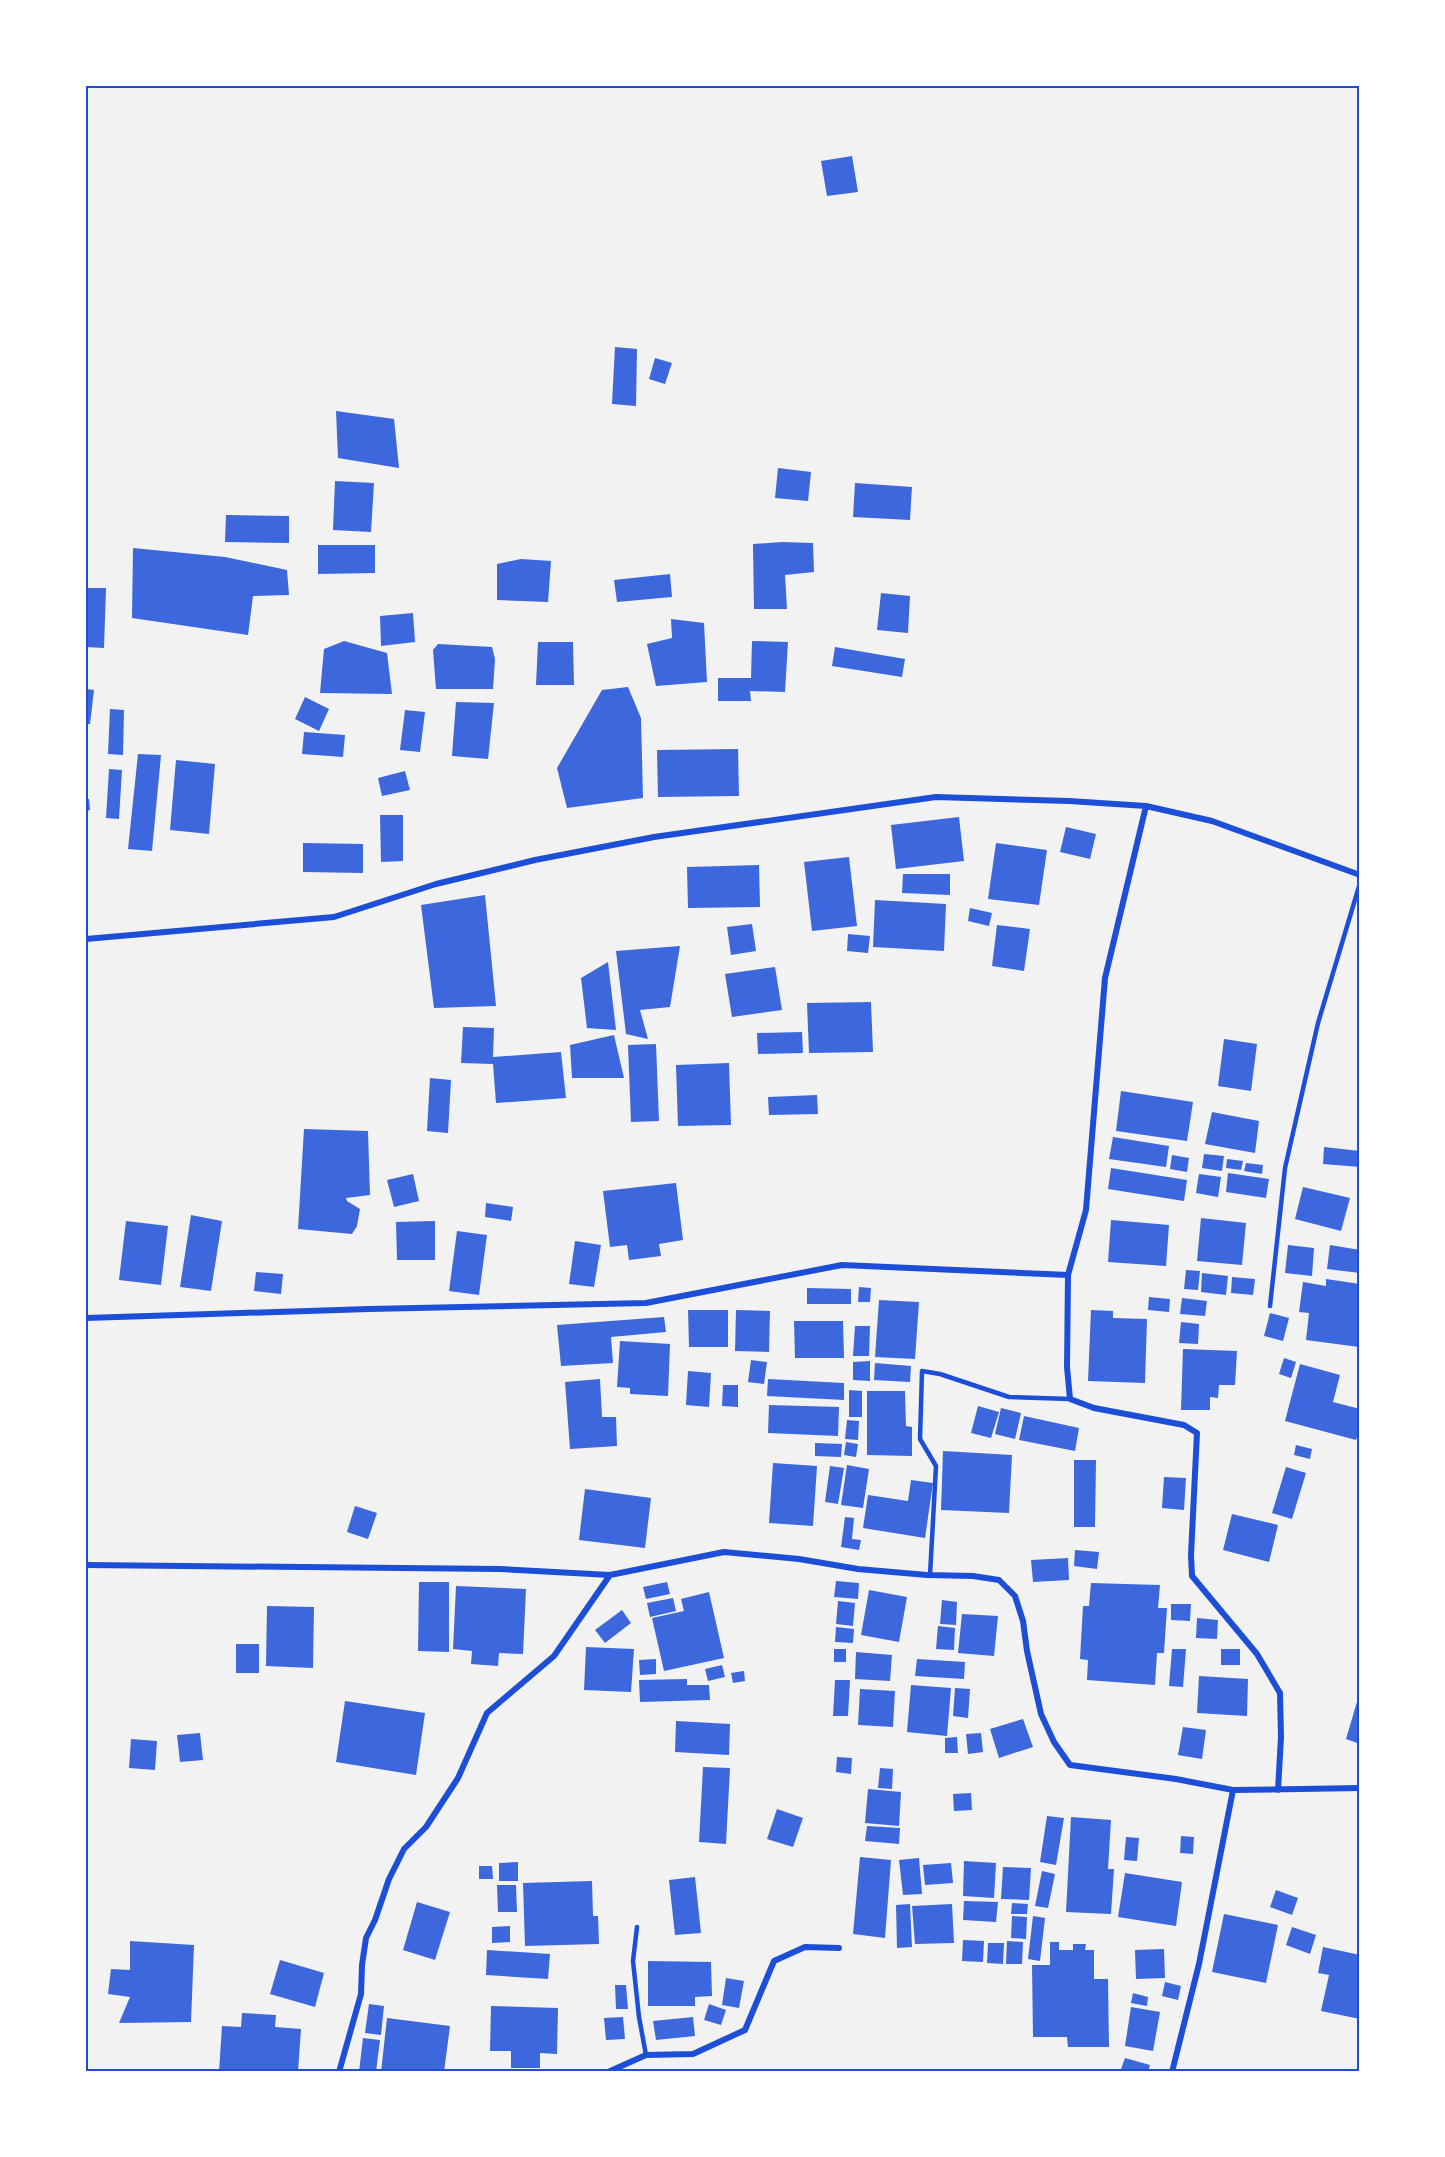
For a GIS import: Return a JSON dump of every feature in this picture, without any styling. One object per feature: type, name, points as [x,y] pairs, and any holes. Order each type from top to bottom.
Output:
[{"type":"street","points":[[86,939],[334,917],[436,884],[535,860],[654,837],[936,797],[1146,806],[1212,821],[1359,875]]},
{"type":"street","points":[[1146,806],[1105,978],[1086,1210],[1068,1275],[1067,1367],[1070,1399],[1094,1408],[1184,1425],[1197,1433],[1192,1576],[1257,1653],[1280,1693],[1281,1737],[1278,1790]]},
{"type":"street","points":[[86,1318],[646,1303],[842,1265],[1068,1275]]},
{"type":"street","points":[[86,1565],[500,1569],[610,1575],[724,1552],[799,1559],[858,1569],[973,1576],[999,1580],[1015,1596],[1023,1621],[1027,1652],[1041,1714],[1054,1742],[1070,1766],[1176,1779],[1233,1790],[1359,1788]]},
{"type":"street","points":[[339,2072],[361,1994],[366,1938],[375,1920],[389,1879],[404,1849],[426,1827],[458,1778],[487,1713],[554,1656],[610,1575]]},
{"type":"street","points":[[1172,2072],[1199,1964],[1233,1790]]},
{"type":"street","points":[[608,2072],[646,2055],[693,2054],[746,2030],[774,1961],[805,1947],[839,1948]]},
{"type":"lane","points":[[1270,1306],[1285,1168],[1318,1023],[1359,883]]},
{"type":"lane","points":[[930,1575],[936,1466],[920,1439],[922,1371],[940,1374],[1009,1397],[1070,1399]]},
{"type":"lane","points":[[637,1927],[633,1961],[646,2055]]},
{"type":"building","points":[[852,156],[858,192],[827,196],[821,161]]},
{"type":"building","points":[[615,347],[637,349],[636,406],[612,404]]},
{"type":"building","points":[[655,358],[672,363],[665,384],[649,379]]},
{"type":"building","points":[[336,411],[394,419],[399,468],[338,458]]},
{"type":"building","points":[[778,468],[811,472],[808,501],[775,498]]},
{"type":"building","points":[[335,481],[374,483],[371,532],[333,530]]},
{"type":"building","points":[[855,483],[912,487],[910,520],[853,517]]},
{"type":"building","points":[[226,515],[289,516],[289,543],[225,542]]},
{"type":"building","points":[[813,543],[814,572],[785,575],[787,609],[754,609],[753,544]]},
{"type":"building","points":[[318,545],[375,545],[375,573],[318,574]]},
{"type":"building","points":[[133,548],[225,557],[287,570],[289,595],[253,596],[248,635],[132,618]]},
{"type":"building","points":[[521,559],[551,561],[548,602],[497,600],[497,564]]},
{"type":"building","points":[[670,574],[672,597],[617,602],[614,580]]},
{"type":"building","points":[[86,588],[106,588],[104,648],[86,647]]},
{"type":"building","points":[[881,593],[910,596],[908,633],[877,630]]},
{"type":"building","points":[[413,613],[415,642],[381,646],[380,616]]},
{"type":"building","points":[[671,619],[704,623],[707,682],[656,686],[647,644],[672,638]]},
{"type":"building","points":[[344,641],[387,653],[392,694],[320,693],[324,649]]},
{"type":"building","points":[[752,641],[788,642],[785,692],[750,691],[751,701],[718,701],[718,678],[751,678]]},
{"type":"building","points":[[538,642],[573,642],[574,685],[536,685]]},
{"type":"building","points":[[438,644],[492,647],[495,659],[493,689],[436,689],[433,650]]},
{"type":"building","points":[[835,647],[905,659],[902,677],[832,666]]},
{"type":"building","points":[[628,687],[641,718],[643,798],[567,808],[557,768],[602,690]]},
{"type":"building","points":[[86,689],[94,690],[90,724],[86,724]]},
{"type":"building","points":[[305,697],[329,709],[319,731],[295,719]]},
{"type":"building","points":[[456,702],[494,703],[488,759],[452,756]]},
{"type":"building","points":[[110,709],[124,710],[123,755],[108,754]]},
{"type":"building","points":[[405,710],[425,712],[420,752],[400,750]]},
{"type":"building","points":[[304,732],[345,735],[343,757],[302,754]]},
{"type":"building","points":[[738,749],[739,796],[658,797],[657,750]]},
{"type":"building","points":[[138,754],[161,755],[152,851],[128,849]]},
{"type":"building","points":[[176,760],[215,764],[209,834],[170,830]]},
{"type":"building","points":[[109,769],[122,770],[119,819],[106,818]]},
{"type":"building","points":[[405,771],[410,790],[382,796],[378,778]]},
{"type":"building","points":[[86,799],[89,799],[90,810],[86,811]]},
{"type":"building","points":[[380,815],[403,815],[403,861],[381,862]]},
{"type":"building","points":[[959,817],[964,861],[896,869],[891,825]]},
{"type":"building","points":[[1066,827],[1096,834],[1090,859],[1060,852]]},
{"type":"building","points":[[303,843],[363,844],[363,873],[303,872]]},
{"type":"building","points":[[996,843],[1047,850],[1039,905],[988,899]]},
{"type":"building","points":[[849,857],[857,926],[812,931],[804,862]]},
{"type":"building","points":[[759,865],[760,907],[688,908],[687,867]]},
{"type":"building","points":[[903,874],[950,874],[950,895],[902,893]]},
{"type":"building","points":[[485,895],[496,1006],[434,1008],[421,905]]},
{"type":"building","points":[[875,900],[946,904],[944,951],[873,947]]},
{"type":"building","points":[[970,908],[992,913],[989,926],[968,921]]},
{"type":"building","points":[[752,924],[756,951],[731,955],[727,927]]},
{"type":"building","points":[[997,925],[1030,929],[1024,971],[992,966]]},
{"type":"building","points":[[848,934],[870,936],[868,953],[847,951]]},
{"type":"building","points":[[680,946],[670,1007],[640,1010],[648,1039],[626,1034],[616,951]]},
{"type":"building","points":[[608,962],[616,1030],[587,1028],[581,978]]},
{"type":"building","points":[[775,967],[782,1010],[732,1017],[725,974]]},
{"type":"building","points":[[871,1002],[873,1052],[809,1053],[807,1003]]},
{"type":"building","points":[[463,1027],[494,1028],[493,1057],[561,1052],[566,1098],[496,1103],[493,1064],[461,1063]]},
{"type":"building","points":[[802,1032],[803,1053],[758,1054],[757,1033]]},
{"type":"building","points":[[614,1035],[624,1078],[572,1078],[570,1045]]},
{"type":"building","points":[[1224,1039],[1257,1044],[1251,1091],[1218,1086]]},
{"type":"building","points":[[656,1044],[659,1121],[631,1122],[628,1045]]},
{"type":"building","points":[[729,1063],[731,1125],[678,1126],[676,1065]]},
{"type":"building","points":[[430,1078],[451,1080],[448,1133],[427,1131]]},
{"type":"building","points":[[1121,1091],[1193,1102],[1187,1141],[1116,1131]]},
{"type":"building","points":[[817,1095],[818,1114],[769,1115],[768,1097]]},
{"type":"building","points":[[1212,1112],[1259,1121],[1255,1153],[1205,1144]]},
{"type":"building","points":[[304,1129],[368,1131],[370,1195],[346,1198],[360,1209],[357,1226],[352,1234],[298,1229]]},
{"type":"building","points":[[1113,1137],[1169,1146],[1166,1167],[1109,1159]]},
{"type":"building","points":[[1324,1147],[1360,1151],[1360,1167],[1323,1164]]},
{"type":"building","points":[[1204,1154],[1224,1156],[1222,1171],[1202,1168]]},
{"type":"building","points":[[1172,1155],[1189,1158],[1187,1172],[1170,1169]]},
{"type":"building","points":[[1227,1159],[1243,1161],[1241,1170],[1226,1168]]},
{"type":"building","points":[[1246,1163],[1263,1165],[1262,1174],[1244,1171]]},
{"type":"building","points":[[1111,1168],[1187,1180],[1184,1201],[1108,1189]]},
{"type":"building","points":[[1228,1173],[1269,1179],[1266,1198],[1226,1192]]},
{"type":"building","points":[[413,1174],[419,1201],[394,1207],[387,1180]]},
{"type":"building","points":[[1199,1174],[1221,1177],[1218,1197],[1196,1193]]},
{"type":"building","points":[[676,1183],[683,1240],[659,1244],[661,1256],[629,1260],[627,1245],[610,1247],[603,1191]]},
{"type":"building","points":[[1303,1187],[1350,1198],[1341,1231],[1295,1219]]},
{"type":"building","points":[[486,1203],[513,1207],[511,1221],[485,1217]]},
{"type":"building","points":[[191,1215],[222,1221],[211,1291],[180,1287]]},
{"type":"building","points":[[1201,1218],[1246,1223],[1242,1265],[1197,1261]]},
{"type":"building","points":[[1111,1220],[1169,1225],[1166,1266],[1108,1262]]},
{"type":"building","points":[[126,1221],[168,1226],[161,1285],[119,1280]]},
{"type":"building","points":[[435,1221],[435,1260],[397,1260],[396,1222]]},
{"type":"building","points":[[457,1231],[487,1235],[479,1295],[449,1291]]},
{"type":"building","points":[[575,1241],[601,1245],[594,1287],[569,1284]]},
{"type":"building","points":[[1288,1245],[1314,1248],[1312,1276],[1285,1273]]},
{"type":"building","points":[[1330,1245],[1360,1250],[1360,1273],[1327,1269]]},
{"type":"building","points":[[1186,1270],[1200,1271],[1198,1290],[1184,1289]]},
{"type":"building","points":[[256,1272],[283,1274],[281,1294],[254,1291]]},
{"type":"building","points":[[1202,1273],[1228,1276],[1226,1295],[1201,1292]]},
{"type":"building","points":[[1232,1277],[1255,1279],[1253,1295],[1231,1293]]},
{"type":"building","points":[[1326,1279],[1360,1284],[1359,1347],[1306,1340],[1309,1313],[1299,1312],[1303,1282],[1326,1286]]},
{"type":"building","points":[[859,1287],[871,1288],[870,1302],[858,1302]]},
{"type":"building","points":[[807,1288],[851,1289],[851,1304],[807,1304]]},
{"type":"building","points":[[1149,1297],[1170,1299],[1169,1312],[1148,1310]]},
{"type":"building","points":[[1182,1298],[1207,1301],[1205,1316],[1180,1314]]},
{"type":"building","points":[[879,1300],[919,1302],[915,1359],[875,1357]]},
{"type":"building","points":[[688,1310],[728,1310],[728,1347],[689,1347]]},
{"type":"building","points":[[736,1310],[770,1311],[769,1352],[735,1351]]},
{"type":"building","points":[[1091,1310],[1113,1311],[1113,1318],[1147,1319],[1145,1383],[1088,1381]]},
{"type":"building","points":[[1270,1313],[1289,1318],[1283,1341],[1264,1336]]},
{"type":"building","points":[[664,1317],[666,1332],[611,1337],[613,1363],[561,1366],[557,1325]]},
{"type":"building","points":[[794,1321],[843,1321],[844,1358],[795,1358]]},
{"type":"building","points":[[1181,1322],[1199,1324],[1198,1344],[1179,1343]]},
{"type":"building","points":[[855,1326],[870,1326],[869,1356],[853,1356]]},
{"type":"building","points":[[620,1341],[670,1344],[668,1396],[630,1394],[630,1388],[617,1387]]},
{"type":"building","points":[[1183,1349],[1237,1351],[1235,1385],[1219,1385],[1218,1398],[1210,1397],[1210,1410],[1181,1410]]},
{"type":"building","points":[[1284,1358],[1296,1362],[1291,1378],[1279,1374]]},
{"type":"building","points":[[751,1360],[767,1362],[764,1384],[748,1382]]},
{"type":"building","points":[[870,1361],[870,1381],[853,1380],[853,1362]]},
{"type":"building","points":[[875,1363],[911,1366],[910,1382],[874,1380]]},
{"type":"building","points":[[1300,1364],[1340,1375],[1333,1402],[1360,1409],[1360,1427],[1356,1440],[1285,1421]]},
{"type":"building","points":[[688,1371],[711,1373],[709,1407],[686,1405]]},
{"type":"building","points":[[600,1379],[602,1417],[616,1417],[617,1446],[570,1449],[565,1382]]},
{"type":"building","points":[[768,1379],[844,1383],[844,1400],[767,1396]]},
{"type":"building","points":[[723,1385],[738,1385],[738,1407],[722,1406]]},
{"type":"building","points":[[849,1390],[862,1391],[862,1417],[849,1417]]},
{"type":"building","points":[[867,1391],[905,1391],[906,1426],[912,1427],[912,1456],[867,1455]]},
{"type":"building","points":[[769,1405],[839,1407],[838,1436],[768,1433]]},
{"type":"building","points":[[978,1406],[999,1412],[991,1438],[971,1433]]},
{"type":"building","points":[[1001,1408],[1021,1413],[1015,1439],[995,1434]]},
{"type":"building","points":[[1024,1416],[1079,1428],[1075,1451],[1019,1440]]},
{"type":"building","points":[[847,1420],[859,1421],[858,1440],[845,1439]]},
{"type":"building","points":[[846,1442],[858,1444],[856,1457],[844,1455]]},
{"type":"building","points":[[815,1443],[842,1444],[841,1457],[815,1456]]},
{"type":"building","points":[[1296,1445],[1312,1449],[1310,1459],[1294,1455]]},
{"type":"building","points":[[943,1451],[1012,1455],[1009,1513],[941,1510]]},
{"type":"building","points":[[1074,1460],[1096,1460],[1095,1527],[1074,1527]]},
{"type":"building","points":[[773,1463],[817,1466],[813,1526],[769,1523]]},
{"type":"building","points":[[847,1465],[869,1469],[863,1508],[841,1505]]},
{"type":"building","points":[[830,1466],[844,1468],[838,1504],[825,1502]]},
{"type":"building","points":[[1286,1467],[1306,1473],[1292,1519],[1272,1513]]},
{"type":"building","points":[[1164,1477],[1186,1478],[1184,1510],[1162,1508]]},
{"type":"building","points":[[911,1480],[933,1483],[925,1538],[863,1528],[868,1495],[908,1501]]},
{"type":"building","points":[[585,1489],[651,1498],[645,1548],[579,1540]]},
{"type":"building","points":[[355,1506],[377,1513],[368,1539],[347,1532]]},
{"type":"building","points":[[1232,1514],[1278,1525],[1269,1562],[1223,1550]]},
{"type":"building","points":[[845,1517],[854,1518],[852,1539],[861,1540],[859,1550],[841,1547]]},
{"type":"building","points":[[1075,1550],[1099,1552],[1097,1569],[1074,1566]]},
{"type":"building","points":[[1068,1558],[1069,1580],[1033,1582],[1031,1560]]},
{"type":"building","points":[[836,1581],[859,1583],[858,1599],[834,1597]]},
{"type":"building","points":[[419,1582],[449,1582],[449,1652],[418,1651]]},
{"type":"building","points":[[667,1582],[670,1594],[646,1599],[643,1587]]},
{"type":"building","points":[[1091,1583],[1160,1585],[1158,1608],[1167,1608],[1164,1653],[1157,1653],[1155,1685],[1087,1680],[1088,1660],[1080,1659],[1083,1606],[1089,1606]]},
{"type":"building","points":[[456,1586],[526,1589],[523,1654],[499,1653],[498,1666],[471,1664],[472,1651],[453,1649]]},
{"type":"building","points":[[869,1590],[907,1597],[899,1642],[861,1635]]},
{"type":"building","points":[[709,1592],[724,1658],[664,1671],[652,1618],[684,1611],[681,1599]]},
{"type":"building","points":[[673,1598],[676,1611],[650,1617],[647,1603]]},
{"type":"building","points":[[942,1600],[957,1602],[956,1625],[940,1624]]},
{"type":"building","points":[[838,1601],[855,1603],[853,1626],[836,1624]]},
{"type":"building","points":[[1171,1604],[1191,1604],[1190,1621],[1171,1620]]},
{"type":"building","points":[[267,1606],[314,1607],[313,1668],[266,1666]]},
{"type":"building","points":[[622,1610],[631,1623],[605,1643],[595,1630]]},
{"type":"building","points":[[962,1614],[998,1616],[994,1656],[958,1653]]},
{"type":"building","points":[[1197,1618],[1218,1620],[1217,1639],[1196,1638]]},
{"type":"building","points":[[938,1626],[955,1628],[954,1650],[936,1649]]},
{"type":"building","points":[[836,1627],[854,1629],[853,1643],[835,1642]]},
{"type":"building","points":[[236,1644],[259,1644],[259,1673],[236,1673]]},
{"type":"building","points":[[586,1647],[634,1649],[631,1692],[584,1690]]},
{"type":"building","points":[[834,1649],[846,1649],[846,1662],[834,1662]]},
{"type":"building","points":[[1172,1649],[1186,1649],[1183,1687],[1169,1686]]},
{"type":"building","points":[[1221,1649],[1240,1649],[1240,1665],[1221,1665]]},
{"type":"building","points":[[856,1652],[892,1655],[890,1681],[855,1679]]},
{"type":"building","points":[[656,1659],[656,1674],[640,1675],[639,1660]]},
{"type":"building","points":[[917,1659],[965,1662],[964,1679],[915,1676]]},
{"type":"building","points":[[722,1665],[725,1677],[708,1681],[705,1669]]},
{"type":"building","points":[[744,1671],[745,1681],[733,1683],[731,1673]]},
{"type":"building","points":[[1199,1676],[1248,1679],[1247,1716],[1197,1713]]},
{"type":"building","points":[[687,1679],[687,1685],[709,1685],[710,1700],[640,1702],[639,1680]]},
{"type":"building","points":[[835,1680],[850,1680],[848,1716],[833,1716]]},
{"type":"building","points":[[911,1685],[951,1688],[947,1736],[907,1732]]},
{"type":"building","points":[[955,1688],[970,1689],[968,1718],[953,1716]]},
{"type":"building","points":[[860,1689],[895,1691],[893,1727],[858,1725]]},
{"type":"building","points":[[1360,1695],[1360,1744],[1346,1739]]},
{"type":"building","points":[[345,1701],[425,1713],[416,1775],[336,1762]]},
{"type":"building","points":[[1023,1719],[1033,1747],[999,1758],[990,1729]]},
{"type":"building","points":[[676,1721],[730,1724],[729,1755],[675,1752]]},
{"type":"building","points":[[1183,1727],[1206,1730],[1202,1759],[1178,1755]]},
{"type":"building","points":[[200,1733],[203,1760],[180,1762],[177,1735]]},
{"type":"building","points":[[981,1733],[983,1752],[968,1754],[966,1734]]},
{"type":"building","points":[[957,1737],[958,1753],[945,1753],[945,1738]]},
{"type":"building","points":[[131,1739],[157,1741],[155,1770],[129,1768]]},
{"type":"building","points":[[837,1757],[852,1758],[851,1774],[836,1772]]},
{"type":"building","points":[[703,1767],[730,1768],[726,1844],[699,1842]]},
{"type":"building","points":[[880,1768],[893,1769],[892,1789],[878,1788]]},
{"type":"building","points":[[868,1789],[901,1792],[899,1826],[865,1823]]},
{"type":"building","points":[[971,1793],[972,1810],[954,1811],[953,1794]]},
{"type":"building","points":[[777,1809],[803,1818],[793,1847],[767,1839]]},
{"type":"building","points":[[1047,1816],[1064,1818],[1056,1865],[1040,1862]]},
{"type":"building","points":[[1071,1817],[1111,1820],[1108,1869],[1114,1869],[1111,1914],[1066,1912]]},
{"type":"building","points":[[867,1826],[900,1828],[899,1844],[865,1841]]},
{"type":"building","points":[[1181,1836],[1194,1837],[1193,1854],[1180,1853]]},
{"type":"building","points":[[1126,1837],[1139,1838],[1137,1861],[1124,1860]]},
{"type":"building","points":[[860,1857],[891,1860],[885,1938],[853,1934]]},
{"type":"building","points":[[919,1858],[922,1894],[903,1895],[899,1860]]},
{"type":"building","points":[[964,1861],[996,1863],[994,1898],[963,1896]]},
{"type":"building","points":[[518,1862],[518,1881],[499,1881],[499,1863]]},
{"type":"building","points":[[951,1863],[953,1883],[925,1885],[923,1865]]},
{"type":"building","points":[[479,1866],[492,1866],[493,1879],[479,1879]]},
{"type":"building","points":[[1003,1867],[1031,1868],[1029,1900],[1001,1899]]},
{"type":"building","points":[[1042,1871],[1055,1874],[1048,1908],[1035,1906]]},
{"type":"building","points":[[1125,1873],[1182,1882],[1176,1926],[1118,1917]]},
{"type":"building","points":[[695,1877],[701,1933],[675,1935],[669,1880]]},
{"type":"building","points":[[592,1881],[593,1916],[598,1916],[599,1944],[525,1946],[523,1883]]},
{"type":"building","points":[[497,1885],[516,1885],[517,1912],[498,1912]]},
{"type":"building","points":[[1276,1890],[1298,1898],[1292,1915],[1270,1907]]},
{"type":"building","points":[[964,1901],[998,1902],[996,1922],[963,1920]]},
{"type":"building","points":[[417,1902],[450,1912],[435,1960],[403,1950]]},
{"type":"building","points":[[1012,1903],[1028,1904],[1027,1914],[1011,1914]]},
{"type":"building","points":[[910,1904],[912,1947],[897,1948],[896,1905]]},
{"type":"building","points":[[952,1904],[954,1943],[915,1944],[912,1906]]},
{"type":"building","points":[[1224,1914],[1278,1925],[1266,1983],[1212,1972]]},
{"type":"building","points":[[1012,1916],[1027,1917],[1026,1939],[1011,1938]]},
{"type":"building","points":[[1033,1916],[1045,1918],[1040,1961],[1028,1959]]},
{"type":"building","points":[[510,1926],[510,1942],[492,1943],[492,1927]]},
{"type":"building","points":[[1292,1927],[1316,1935],[1310,1954],[1286,1945]]},
{"type":"building","points":[[963,1940],[984,1941],[983,1962],[962,1961]]},
{"type":"building","points":[[130,1941],[194,1945],[191,2022],[119,2023],[130,1997],[108,1994],[111,1969],[130,1970]]},
{"type":"building","points":[[1007,1941],[1023,1942],[1022,1964],[1006,1964]]},
{"type":"building","points":[[1050,1942],[1059,1942],[1059,1950],[1073,1950],[1073,1944],[1086,1944],[1085,1950],[1094,1950],[1094,1979],[1108,1979],[1109,2047],[1068,2047],[1067,2037],[1033,2037],[1032,1965],[1050,1965]]},
{"type":"building","points":[[988,1943],[1004,1943],[1003,1964],[987,1963]]},
{"type":"building","points":[[1323,1947],[1360,1955],[1360,2019],[1321,2011],[1329,1975],[1318,1973]]},
{"type":"building","points":[[1164,1949],[1165,1978],[1136,1979],[1135,1950]]},
{"type":"building","points":[[487,1950],[550,1954],[548,1979],[486,1975]]},
{"type":"building","points":[[280,1960],[324,1973],[315,2007],[270,1994]]},
{"type":"building","points":[[648,1961],[711,1962],[712,1996],[695,1997],[695,2006],[648,2006]]},
{"type":"building","points":[[726,1978],[744,1981],[739,2008],[722,2005]]},
{"type":"building","points":[[1165,1982],[1181,1986],[1178,2000],[1162,1996]]},
{"type":"building","points":[[615,1985],[626,1985],[628,2009],[616,2009]]},
{"type":"building","points":[[1133,1993],[1148,1997],[1147,2006],[1131,2003]]},
{"type":"building","points":[[369,2004],[384,2006],[381,2035],[365,2033]]},
{"type":"building","points":[[709,2004],[726,2010],[721,2025],[704,2020]]},
{"type":"building","points":[[491,2006],[558,2008],[557,2054],[540,2053],[540,2068],[511,2068],[511,2051],[490,2051]]},
{"type":"building","points":[[1131,2007],[1160,2012],[1153,2051],[1125,2046]]},
{"type":"building","points":[[242,2013],[276,2015],[275,2027],[301,2029],[298,2072],[219,2072],[222,2026],[241,2027]]},
{"type":"building","points":[[623,2017],[625,2039],[606,2040],[604,2018]]},
{"type":"building","points":[[693,2017],[695,2036],[656,2040],[653,2021]]},
{"type":"building","points":[[387,2018],[450,2026],[444,2072],[381,2072]]},
{"type":"building","points":[[363,2038],[380,2040],[376,2072],[359,2072]]},
{"type":"building","points":[[1125,2058],[1150,2065],[1148,2072],[1120,2072]]}]
